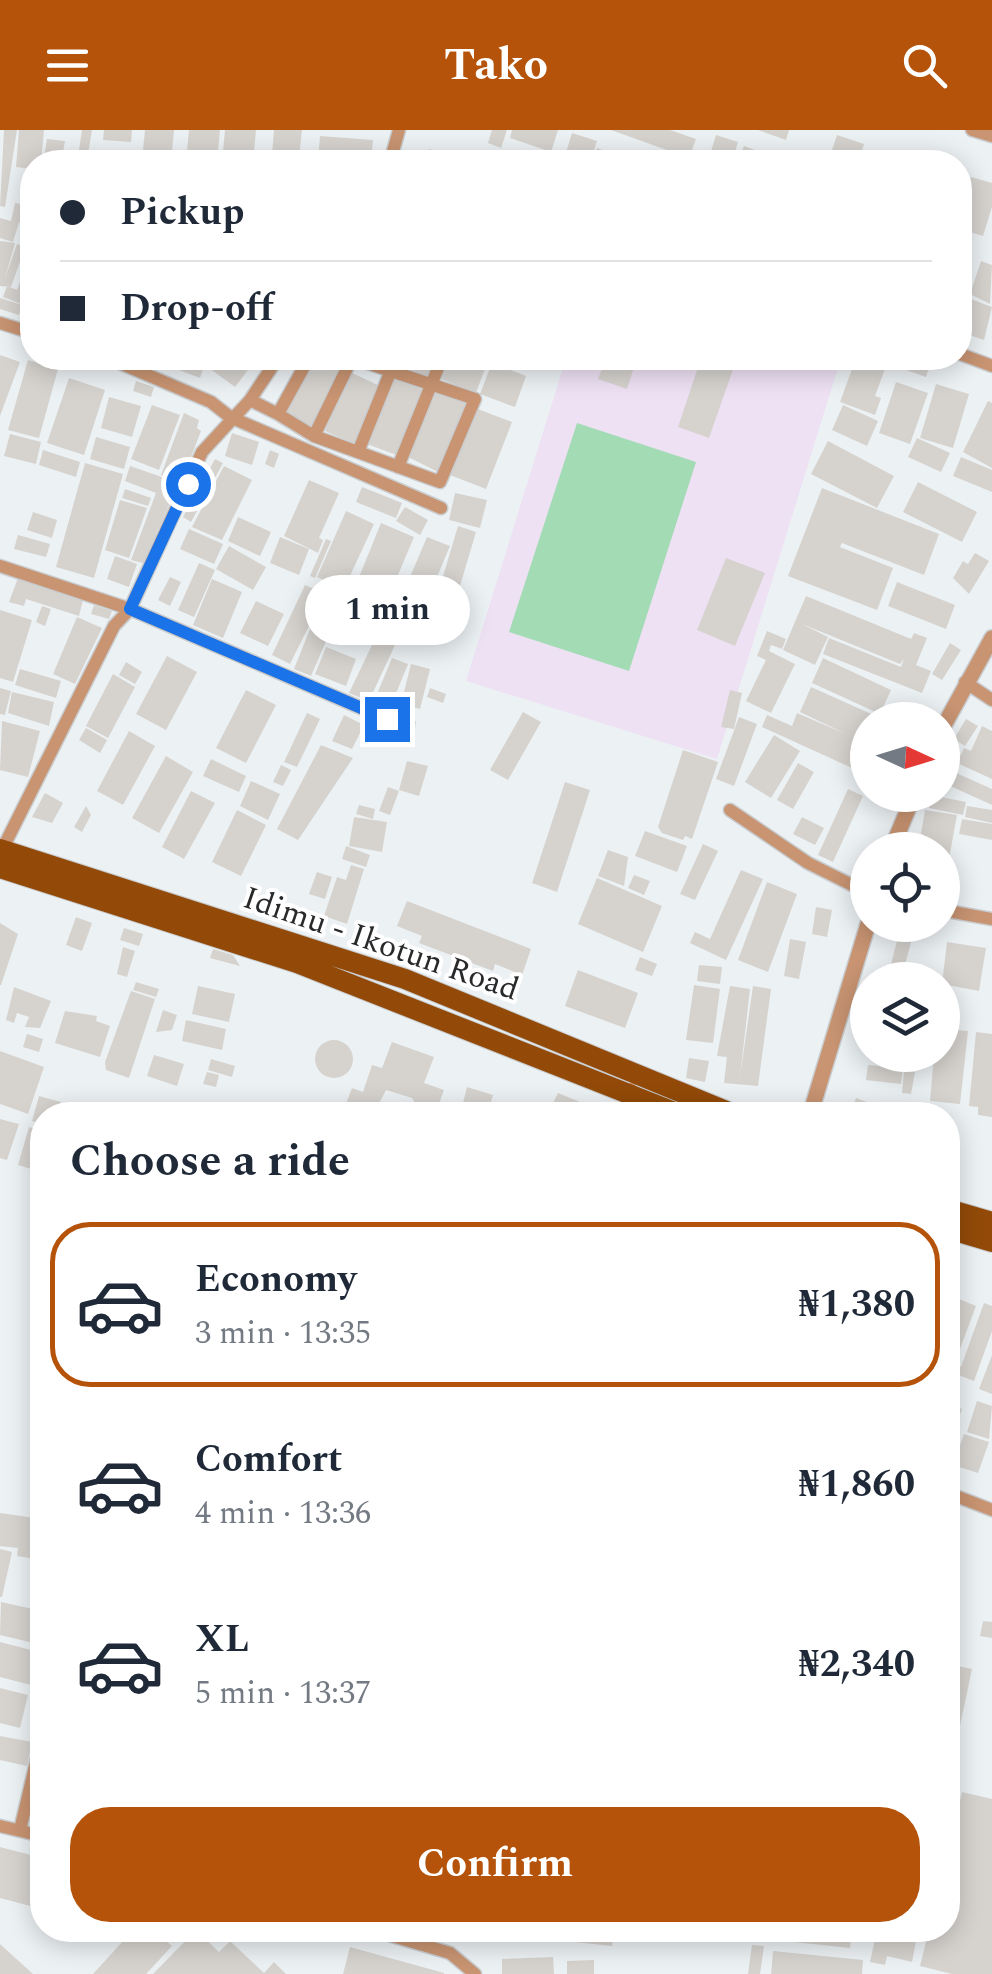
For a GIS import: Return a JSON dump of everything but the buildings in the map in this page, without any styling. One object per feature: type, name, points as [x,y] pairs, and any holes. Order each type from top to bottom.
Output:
[{"type":"main road","points":[[1,856],[633,1084],[693,1102]]},
{"type":"main road","points":[[633,1084],[661,1102]]},
{"type":"main road","points":[[960,1213],[992,1222]]},
{"type":"main road","points":[[960,1233],[992,1242]]},
{"type":"street","points":[[972,130],[992,136]]},
{"type":"street","points":[[136,370],[211,402],[230,418],[441,508]]},
{"type":"street","points":[[1,856],[114,626],[130,609],[202,452],[250,400],[270,370]]},
{"type":"street","points":[[278,414],[302,370]]},
{"type":"street","points":[[314,436],[346,370]]},
{"type":"street","points":[[358,452],[391,370]]},
{"type":"street","points":[[250,400],[314,436],[440,482],[475,399],[430,384],[404,370]]},
{"type":"street","points":[[398,466],[436,370]]},
{"type":"street","points":[[0,566],[130,609],[387,719]]},
{"type":"street","points":[[955,702],[992,638]]},
{"type":"street","points":[[965,682],[992,700]]},
{"type":"street","points":[[730,810],[808,863],[850,884]]},
{"type":"street","points":[[960,913],[992,919]]},
{"type":"street","points":[[814,1102],[863,942]]},
{"type":"street","points":[[627,1102],[633,1084]]},
{"type":"street","points":[[960,1498],[992,1510]]},
{"type":"street","points":[[20,1830],[30,1788]]},
{"type":"street","points":[[0,1826],[30,1833]]},
{"type":"street","points":[[424,1942],[450,1953],[475,1974]]},
{"type":"shaded area","points":[[562,370],[837,370],[717,759],[466,681]]},
{"type":"green space","points":[[577,423],[696,462],[629,671],[509,632]]},
{"type":"route","points":[[188,484],[130,609],[387,719]]}]
